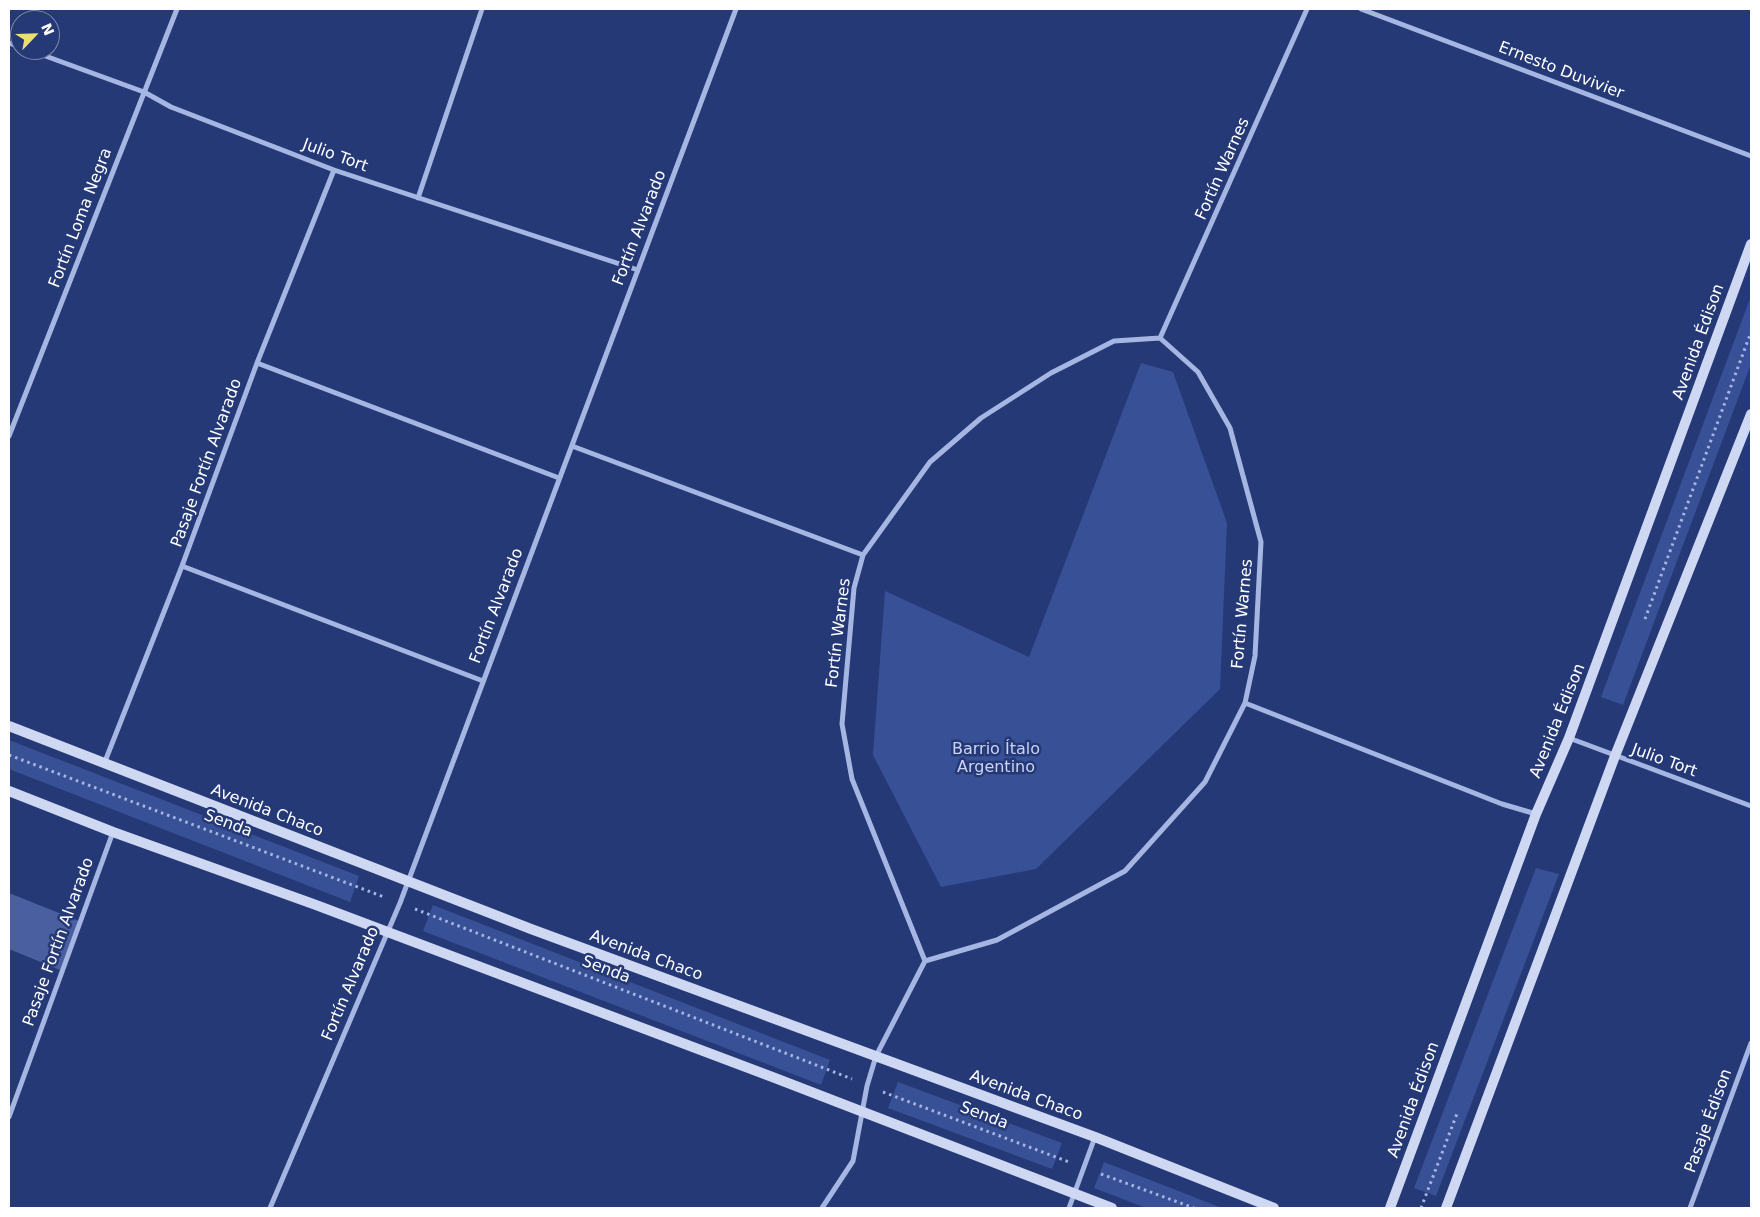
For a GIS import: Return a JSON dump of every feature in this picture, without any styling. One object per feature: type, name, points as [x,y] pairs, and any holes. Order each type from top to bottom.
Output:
[{"type":"main road","name":"Avenida Édison","points":[[1390,1208],[1536,814],[1569,738],[1751,244]]},
{"type":"main road","points":[[1446,1208],[1615,756],[1751,414]]},
{"type":"main road","name":"Avenida Chaco","points":[[9,726],[104,765],[531,929],[1095,1137],[1274,1208]]},
{"type":"main road","points":[[9,791],[113,832],[387,932],[1112,1208]]},
{"type":"street","name":"Fortín Loma Negra","points":[[9,436],[177,9]]},
{"type":"street","points":[[418,198],[482,9]]},
{"type":"street","name":"Fortín Alvarado","points":[[270,1208],[408,882],[736,9]]},
{"type":"street","name":"Fortín Warnes","points":[[1160,338],[1307,9]]},
{"type":"street","name":"Ernesto Duvivier","points":[[1361,9],[1751,156]]},
{"type":"street","name":"Julio Tort","points":[[56,60],[144,92],[171,107],[334,170],[638,270]]},
{"type":"street","name":"Pasaje Fortín Alvarado","points":[[104,765],[182,566],[257,363],[334,170]]},
{"type":"street","name":"Fortín Warnes","points":[[1160,338],[1198,372],[1230,428],[1261,542],[1255,656],[1244,703],[1205,782],[1125,871],[997,940],[925,961],[852,779],[842,724],[854,588],[863,555],[930,462],[981,418],[1051,373],[1114,342],[1160,338]]},
{"type":"street","points":[[257,363],[559,478]]},
{"type":"street","points":[[572,446],[863,555]]},
{"type":"street","points":[[182,566],[483,681]]},
{"type":"street","points":[[1244,703],[1492,800],[1536,814]]},
{"type":"street","name":"Julio Tort","points":[[1569,738],[1751,806]]},
{"type":"street","name":"Pasaje Fortín Alvarado","points":[[9,1117],[113,832]]},
{"type":"street","points":[[822,1208],[853,1161],[864,1113],[867,1086],[876,1056],[925,961]]},
{"type":"street","name":"Pasaje Édison","points":[[1690,1208],[1751,1043]]},
{"type":"street","points":[[1069,1208],[1095,1137]]},
{"type":"path","name":"Senda","points":[[9,755],[400,902],[867,1086],[1194,1208]]},
{"type":"green space","points":[[1751,296],[1751,364],[1623,705],[1601,697]]},
{"type":"green space","name":"Barrio Ítalo Argentino","points":[[1141,363],[1173,372],[1227,523],[1220,689],[1036,869],[941,887],[873,755],[885,591],[1029,657]]},
{"type":"green space","points":[[9,740],[359,876],[350,902],[9,769]]},
{"type":"green space","points":[[1536,868],[1559,874],[1436,1196],[1414,1188]]},
{"type":"green space","points":[[433,905],[830,1060],[821,1085],[423,931]]},
{"type":"green space","points":[[898,1082],[1062,1143],[1052,1169],[888,1108]]},
{"type":"green space","points":[[1104,1162],[1222,1208],[1146,1208],[1094,1188]]},
{"type":"building","points":[[9,893],[79,921],[60,970],[9,949]]}]
